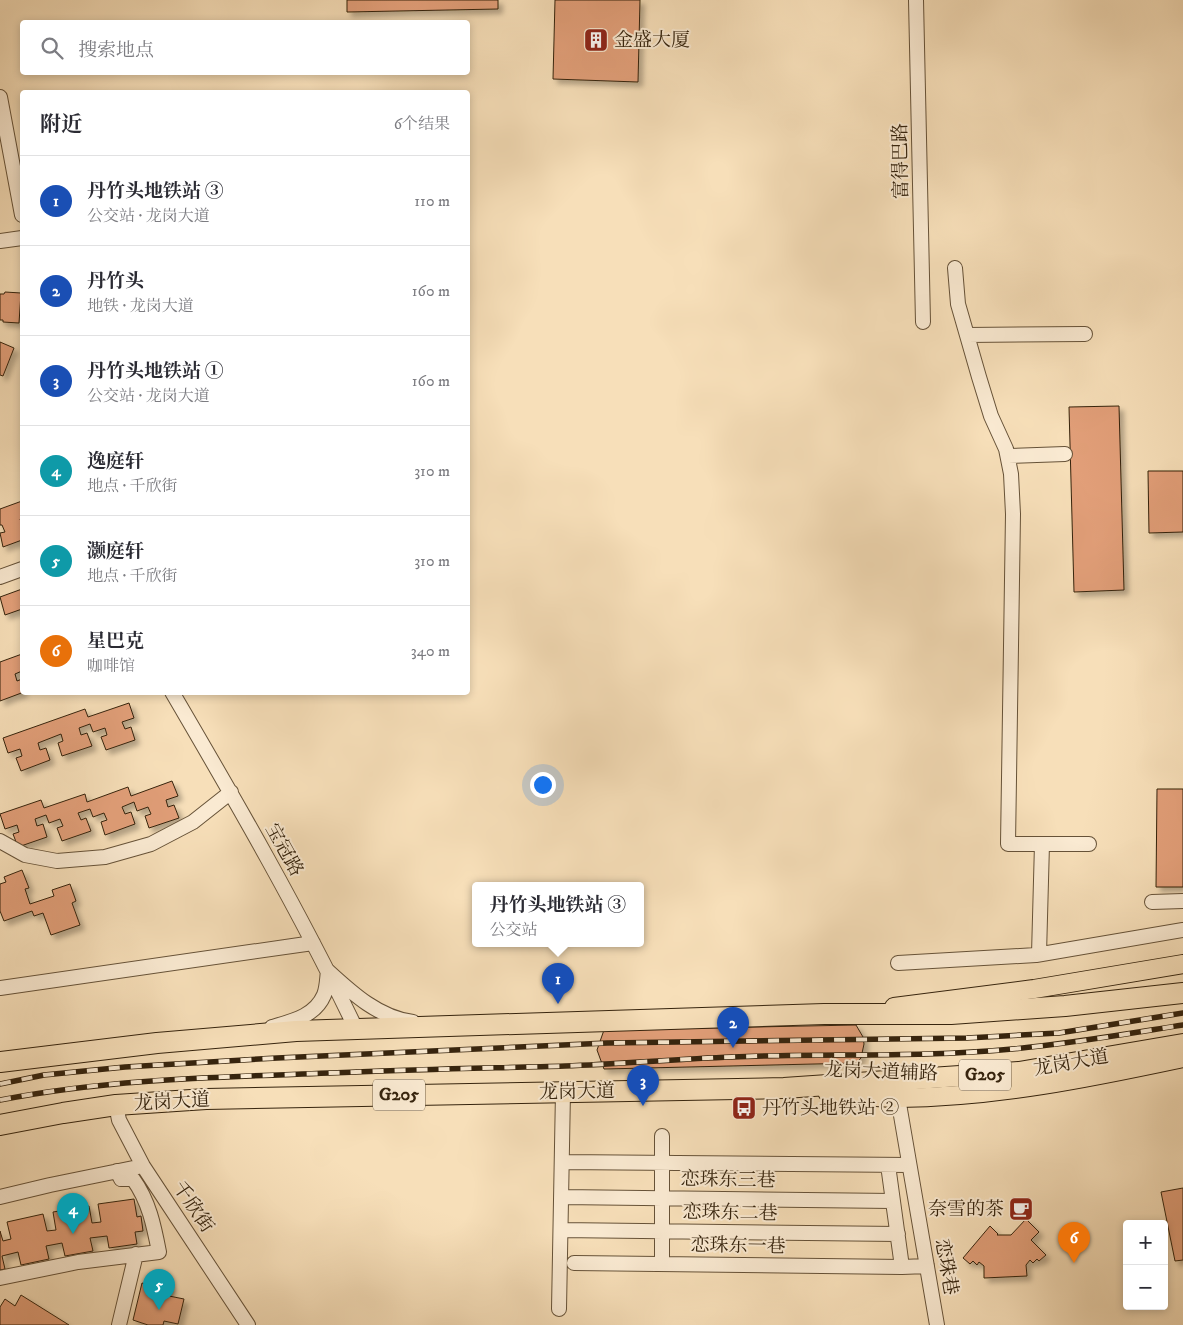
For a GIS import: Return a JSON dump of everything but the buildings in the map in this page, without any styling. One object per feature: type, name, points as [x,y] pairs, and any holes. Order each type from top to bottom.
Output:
[{"type":"highway","points":[[0,1062],[157,1042],[296,1031],[824,1014],[951,1014],[1065,1006],[1183,993]]},
{"type":"highway","name":"龙岗大道","points":[[0,1126],[63,1113],[116,1105],[206,1099],[784,1088],[1019,1072],[1183,1044]]},
{"type":"main road","points":[[824,1014],[1034,989],[1183,964]]},
{"type":"main road","name":"龙岗大道辅路","points":[[784,1088],[898,1098],[1025,1089],[1183,1058]]},
{"type":"street","name":"富得巴路","points":[[916,0],[923,322]]},
{"type":"street","points":[[0,98],[20,204]]},
{"type":"street","points":[[0,241],[20,238]]},
{"type":"street","points":[[955,268],[958,304],[991,416],[1006,449],[1011,474],[1013,514],[1008,844],[1088,844]]},
{"type":"street","points":[[967,335],[1085,334]]},
{"type":"street","points":[[1008,456],[1065,454]]},
{"type":"street","points":[[0,577],[20,570]]},
{"type":"street","name":"宝冠路","points":[[174,695],[230,792],[313,943],[356,1029]]},
{"type":"street","points":[[0,841],[25,855],[58,861],[105,857],[151,844],[193,822],[230,792]]},
{"type":"street","points":[[1039,954],[1042,844]]},
{"type":"street","points":[[1152,902],[1183,901]]},
{"type":"street","points":[[898,963],[1039,954],[1183,930]]},
{"type":"street","points":[[0,988],[313,943]]},
{"type":"street","points":[[328,971],[354,995],[383,1013],[405,1021],[459,1026]]},
{"type":"street","points":[[241,1036],[304,1017],[317,1006],[325,993],[328,971]]},
{"type":"street","points":[[560,1309],[563,1092]]},
{"type":"street","name":"恋珠巷","points":[[898,1098],[936,1325]]},
{"type":"street","name":"千欣街","points":[[116,1105],[119,1120],[143,1166],[248,1325]]},
{"type":"street","points":[[662,1136],[662,1264]]},
{"type":"street","points":[[562,1162],[910,1165]]},
{"type":"street","points":[[888,1165],[902,1267]]},
{"type":"street","points":[[0,1197],[143,1166]]},
{"type":"street","points":[[0,1278],[70,1264],[159,1252],[152,1220],[138,1187],[132,1179],[121,1179],[117,1171]]},
{"type":"street","name":"恋珠东三巷","points":[[562,1197],[893,1201]]},
{"type":"street","name":"恋珠东二巷","points":[[561,1230],[898,1234]]},
{"type":"street","points":[[119,1325],[136,1254]]},
{"type":"street","name":"恋珠东一巷","points":[[574,1263],[927,1266]]},
{"type":"railway","points":[[0,1084],[44,1075],[125,1067],[277,1058],[607,1043],[967,1038],[1059,1033],[1183,1013]]},
{"type":"railway","points":[[0,1100],[44,1092],[178,1079],[565,1066],[732,1057],[977,1052],[1055,1044],[1183,1025]]},
{"type":"place","name":"金盛大厦","points":[[596,40]]},
{"type":"place","name":"丹竹头地铁站 ③","points":[[558,1004]]},
{"type":"place","name":"丹竹头","points":[[733,1048]]},
{"type":"place","name":"丹竹头地铁站 ①","points":[[643,1106]]},
{"type":"place","name":"丹竹头地铁站 ②","points":[[744,1108]]},
{"type":"place","name":"奈雪的茶","points":[[1021,1209]]},
{"type":"place","name":"逸庭轩","points":[[73,1234]]},
{"type":"place","name":"星巴克","points":[[1074,1263]]},
{"type":"place","name":"灏庭轩","points":[[159,1310]]}]
